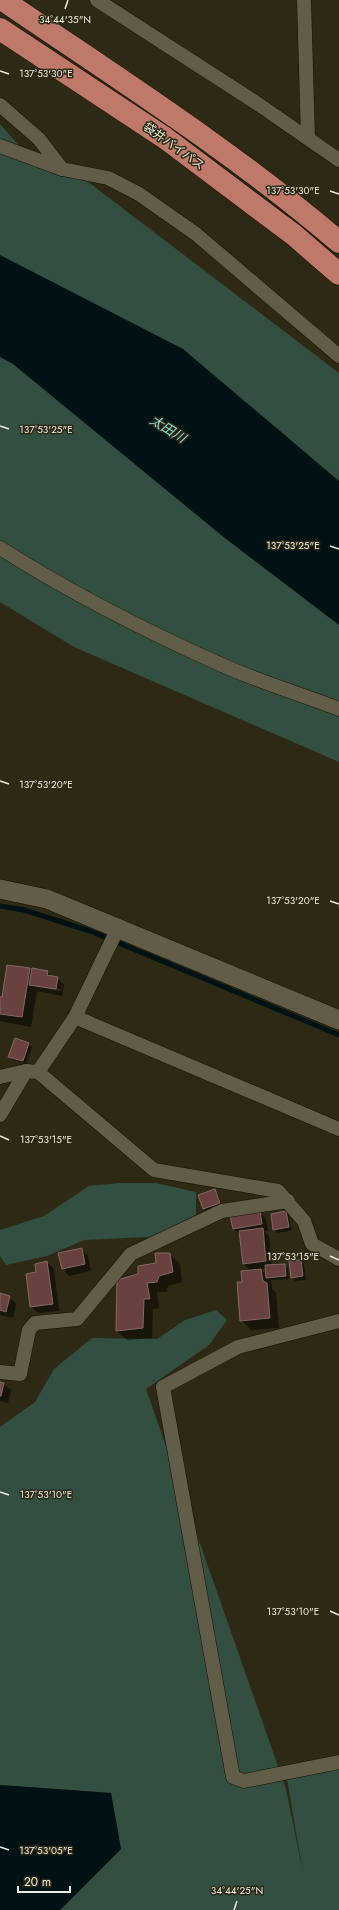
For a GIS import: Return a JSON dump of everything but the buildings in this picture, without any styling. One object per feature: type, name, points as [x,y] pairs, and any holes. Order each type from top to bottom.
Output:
[{"type":"highway","name":"袋井バイパス","points":[[3,0],[178,119],[307,215],[339,242]]},
{"type":"highway","name":"袋井バイパス","points":[[0,30],[165,138],[294,235],[339,274]]},
{"type":"street","points":[[97,0],[308,138],[339,160]]},
{"type":"street","points":[[304,0],[308,138]]},
{"type":"street","points":[[0,105],[39,139],[62,169]]},
{"type":"street","points":[[0,146],[62,169],[108,178],[139,194],[196,234],[339,356]]},
{"type":"street","points":[[0,548],[49,579],[120,618],[224,666],[339,709]]},
{"type":"street","points":[[0,889],[47,899],[114,925],[118,928],[339,1020]]},
{"type":"street","points":[[0,1115],[75,1017],[118,928]]},
{"type":"street","points":[[75,1017],[339,1129]]},
{"type":"street","points":[[0,1077],[32,1072],[154,1170],[278,1191],[288,1201],[304,1222],[312,1244],[339,1259]]},
{"type":"street","points":[[0,1372],[20,1374],[29,1330],[35,1323],[77,1319],[131,1254],[222,1211],[288,1201]]},
{"type":"street","points":[[339,1321],[238,1347],[163,1387],[233,1777],[244,1781],[339,1762]]},
{"type":"green space","points":[[0,124],[27,155],[75,172],[339,373],[339,762],[74,647],[0,602]]},
{"type":"green space","points":[[119,1183],[156,1183],[196,1192],[196,1214],[169,1236],[84,1240],[47,1256],[6,1265],[0,1256],[0,1230],[44,1216],[89,1186]]},
{"type":"green space","points":[[216,1310],[227,1320],[209,1345],[146,1389],[286,1789],[303,1873],[286,1773],[339,1764],[339,1910],[60,1910],[121,1849],[111,1793],[0,1785],[0,1427],[35,1402],[54,1369],[92,1338],[157,1339],[185,1320]]},
{"type":"water","name":"太田川","points":[[0,255],[183,349],[339,481],[339,625],[221,535],[13,364],[0,357]]},
{"type":"water","points":[[0,1785],[111,1793],[121,1849],[60,1910],[0,1910]]},
{"type":"waterway","points":[[0,906],[24,910],[90,931],[339,1035]]}]
